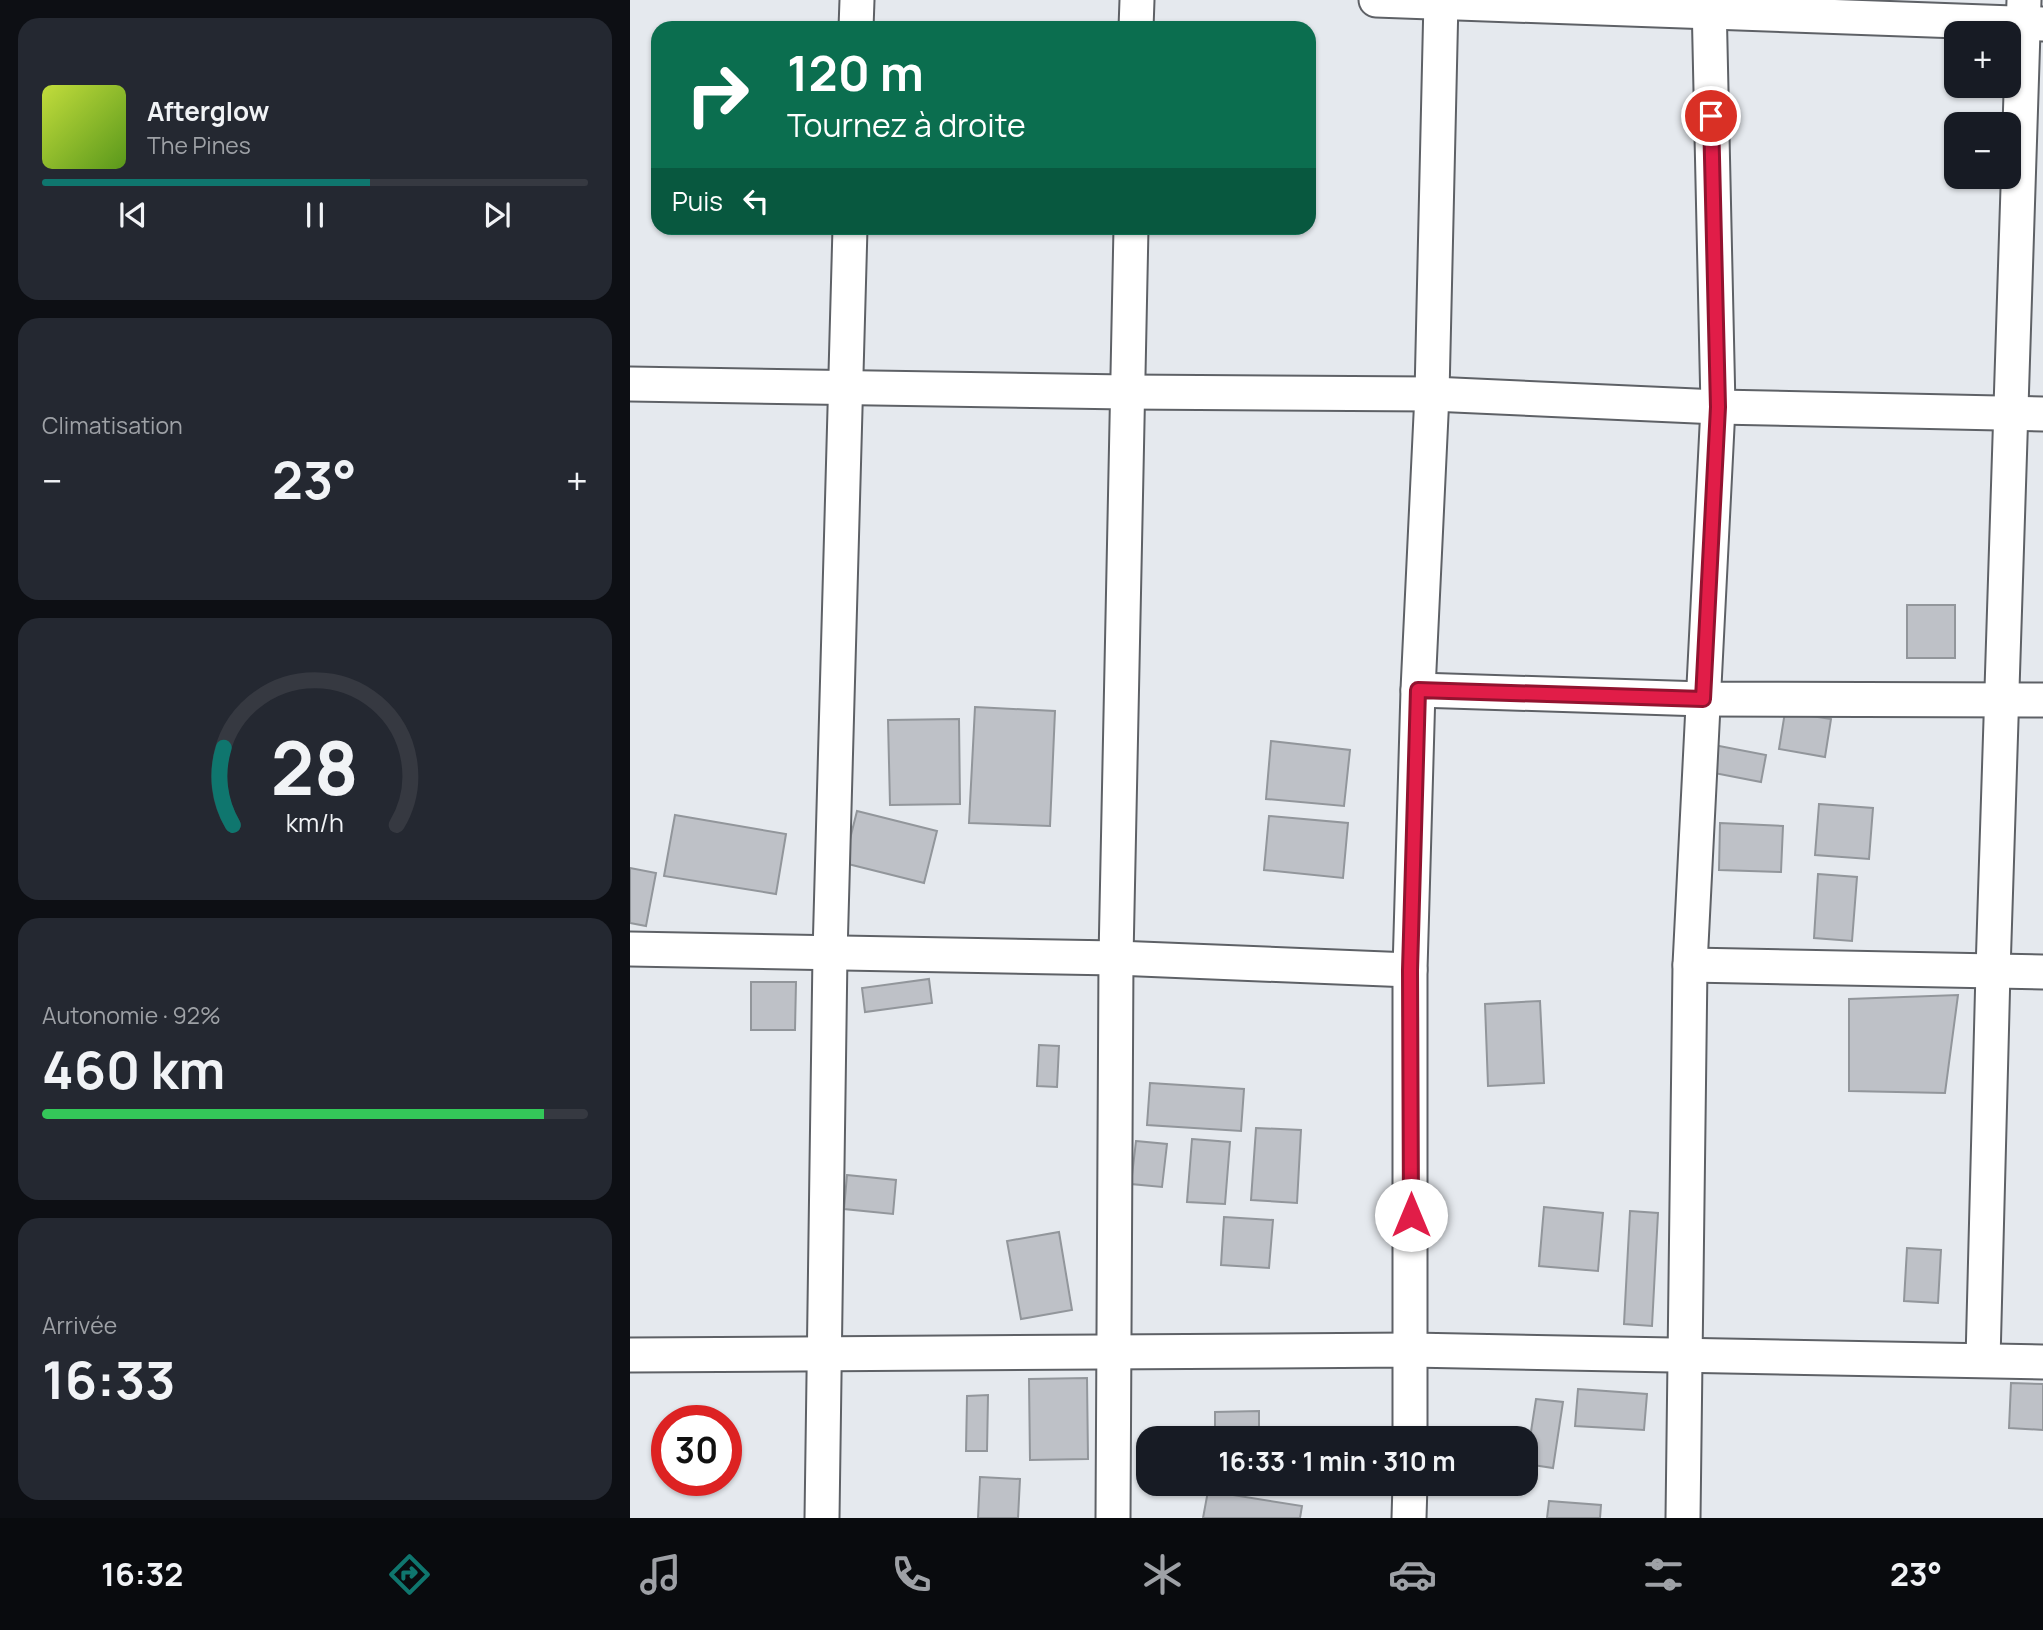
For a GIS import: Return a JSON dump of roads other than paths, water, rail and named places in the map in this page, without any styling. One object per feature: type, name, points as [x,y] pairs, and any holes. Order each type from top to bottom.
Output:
[{"type":"street","points":[[856,21],[857,0]]},
{"type":"street","points":[[1136,21],[1137,0]]},
{"type":"street","points":[[1376,0],[1708,5],[2030,16],[2028,414],[2003,699],[1983,1360]]},
{"type":"street","points":[[1410,1426],[1410,970],[1418,690],[1432,394],[1441,1]]},
{"type":"street","points":[[1683,1518],[1690,965],[1718,407],[1708,5]]},
{"type":"street","points":[[822,1518],[830,954],[850,235]]},
{"type":"street","points":[[1113,1518],[1116,958],[1131,235]]},
{"type":"street","points":[[630,384],[1432,394],[1718,407],[2028,414]]},
{"type":"street","points":[[1418,690],[1703,699],[2043,700]]},
{"type":"street","points":[[630,949],[1116,958],[1410,970]]},
{"type":"street","points":[[1690,965],[2043,972]]},
{"type":"street","points":[[630,1355],[1411,1350],[2043,1362]]},
{"type":"street","points":[[1409,1518],[1410,1496]]}]
